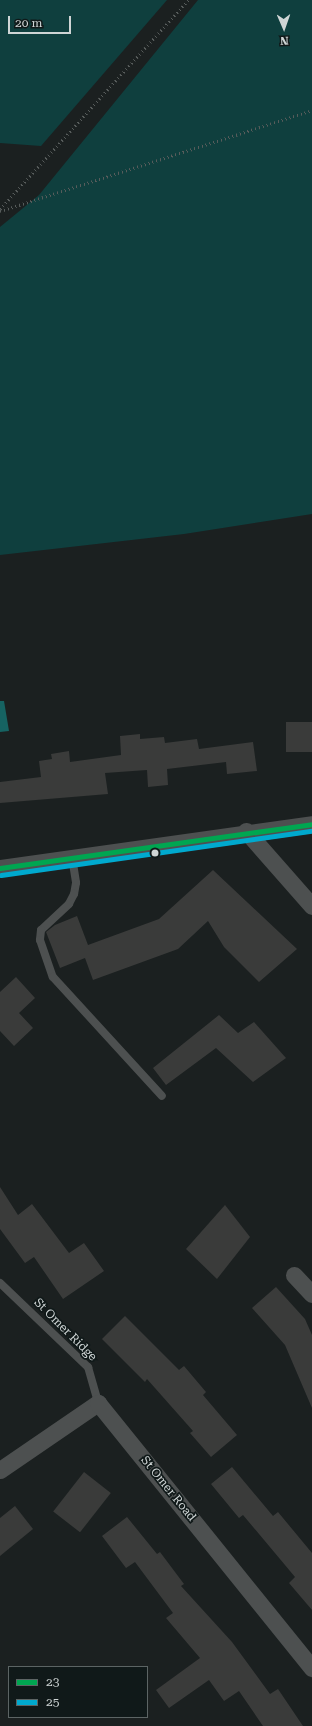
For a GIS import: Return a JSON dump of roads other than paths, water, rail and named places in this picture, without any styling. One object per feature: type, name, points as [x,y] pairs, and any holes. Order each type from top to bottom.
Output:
[{"type":"street","points":[[0,868],[246,831],[312,824]]},
{"type":"street","points":[[246,831],[312,906]]},
{"type":"street","points":[[294,1275],[312,1294]]},
{"type":"street","points":[[0,1470],[98,1403]]},
{"type":"street","name":"St Omer Road","points":[[98,1403],[312,1668]]},
{"type":"lane","points":[[72,857],[76,883],[74,894],[69,904],[41,930],[40,940],[53,977],[162,1096]]},
{"type":"lane","name":"St Omer Ridge","points":[[0,1283],[88,1367],[98,1403]]}]
